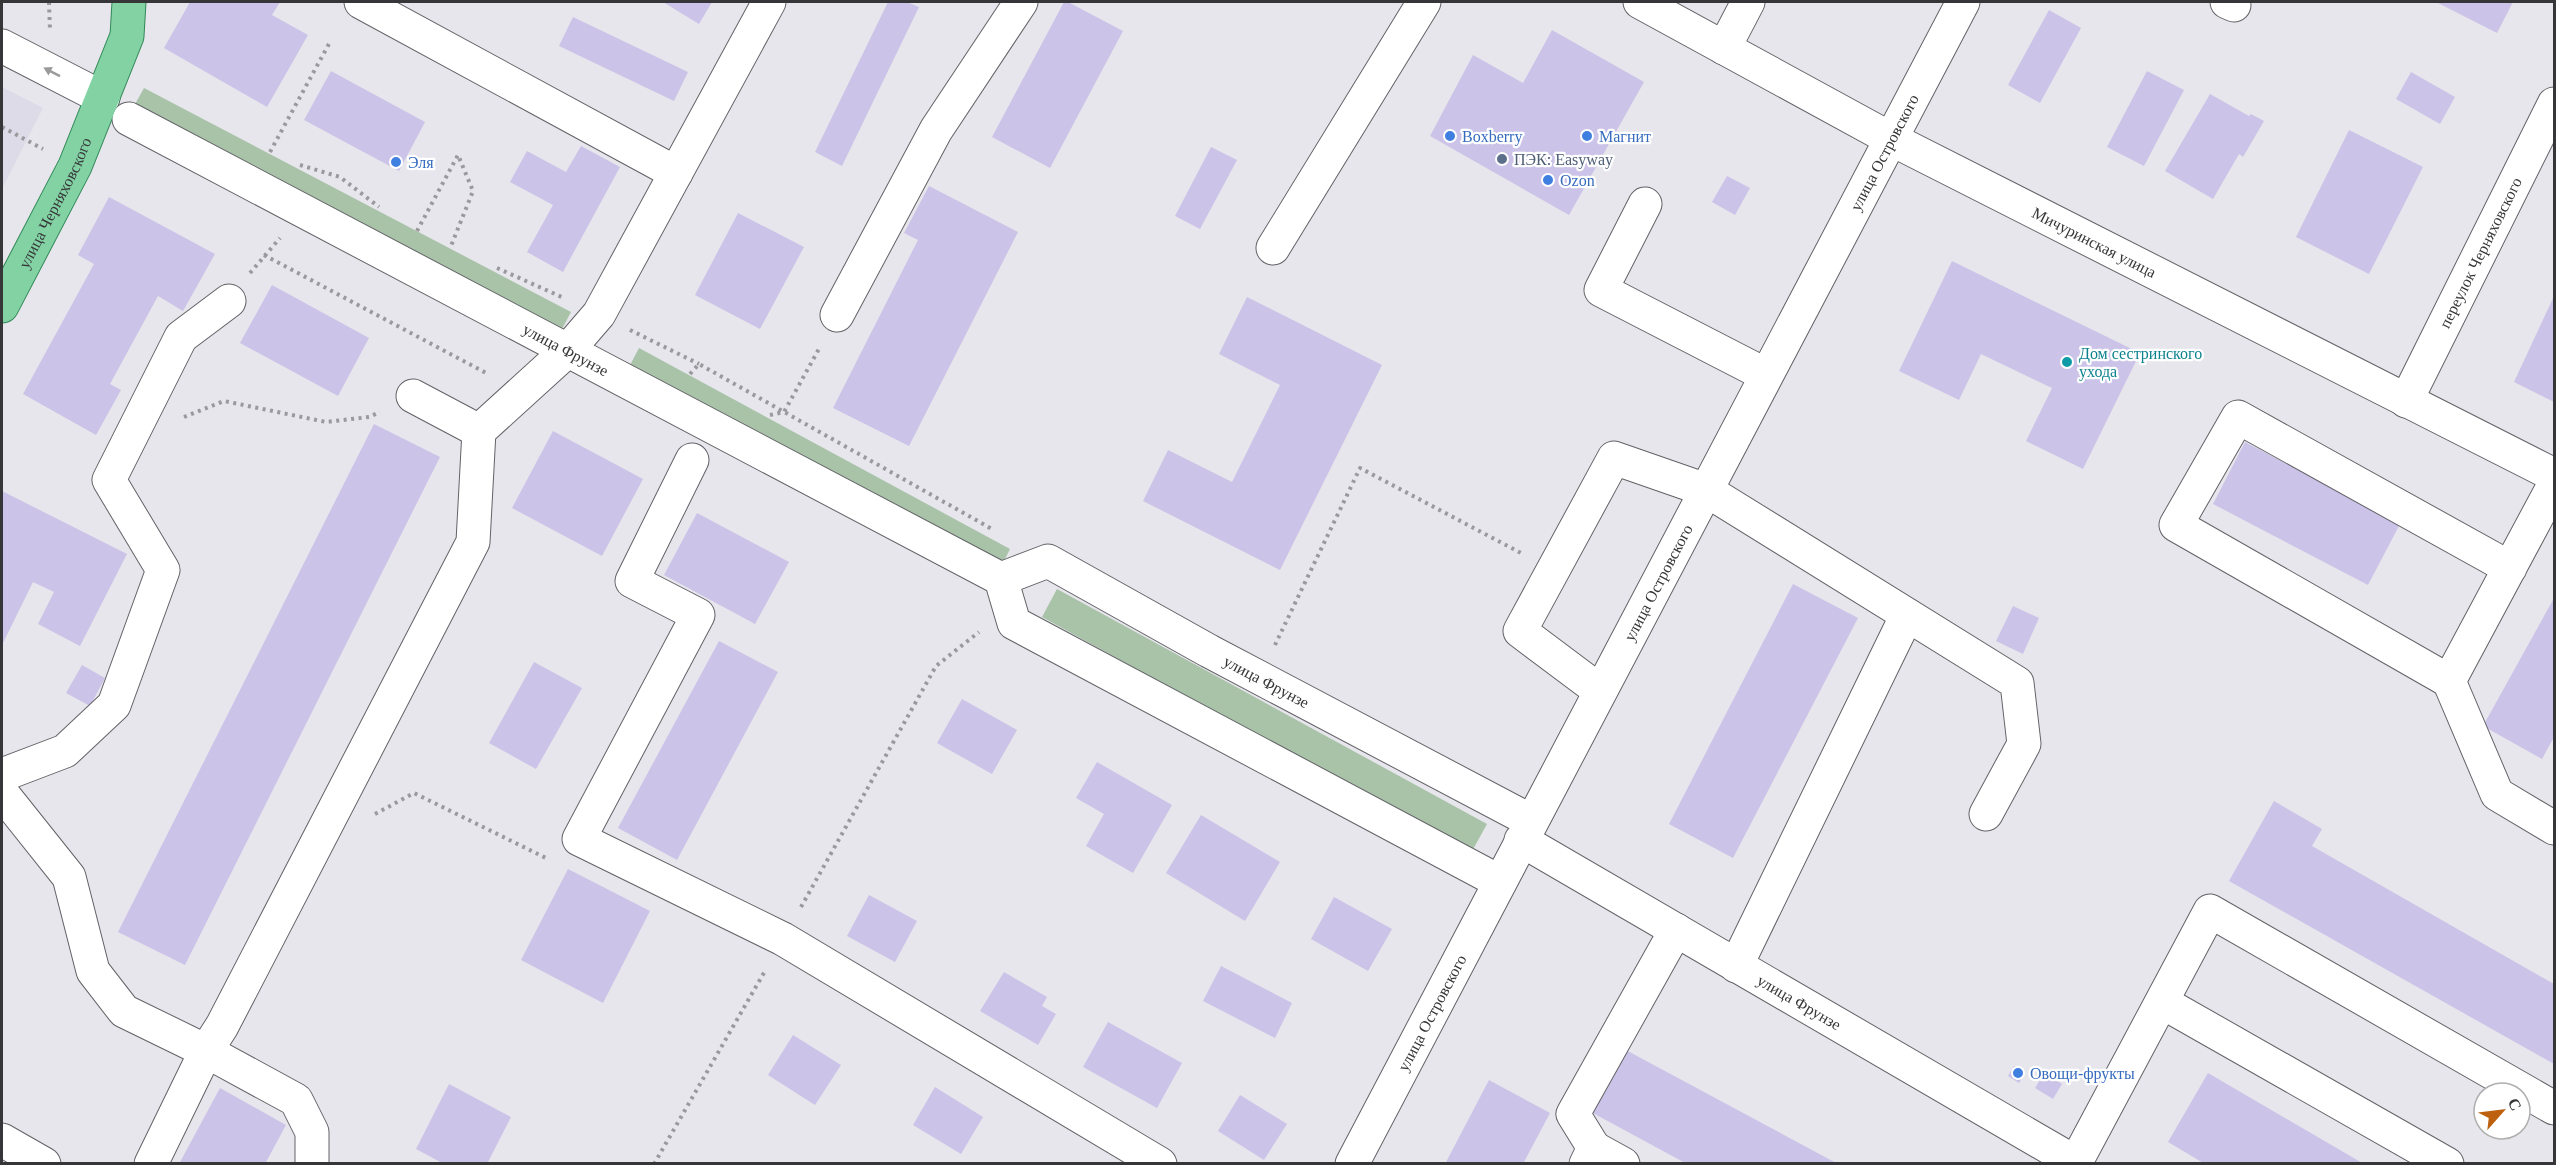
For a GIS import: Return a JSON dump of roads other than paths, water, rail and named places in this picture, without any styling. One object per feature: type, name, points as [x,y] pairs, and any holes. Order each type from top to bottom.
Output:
[{"type":"main road","name":"улица Черняховского","points":[[2,306],[75,166],[127,36],[129,2]]},
{"type":"street","points":[[127,36],[145,2]]},
{"type":"street","points":[[361,2],[675,173]]},
{"type":"street","points":[[151,1164],[206,1051],[222,1026],[473,542],[479,431],[523,393],[567,350],[599,314],[769,2]]},
{"type":"street","points":[[837,315],[936,130],[1021,2]]},
{"type":"street","points":[[1273,248],[1424,2]]},
{"type":"street","name":"Мичуринская улица","points":[[1640,2],[1891,139],[2554,475]]},
{"type":"street","points":[[1724,48],[1748,2]]},
{"type":"street","name":"улица Островского","points":[[1352,1164],[1963,2]]},
{"type":"street","points":[[2,46],[103,98]]},
{"type":"street","name":"переулок Черняховского","points":[[2406,401],[2554,104]]},
{"type":"street","name":"улица Фрунзе","points":[[129,119],[664,401],[1006,593],[1014,623],[1500,882]]},
{"type":"street","points":[[1645,204],[1601,290],[1766,375]]},
{"type":"street","points":[[2,775],[65,751],[114,705],[163,570],[109,480],[181,337],[229,301]]},
{"type":"street","points":[[413,396],[479,431]]},
{"type":"street","points":[[2510,568],[2238,417],[2176,525],[2449,681],[2497,794],[2554,828]]},
{"type":"street","points":[[1600,690],[1520,631],[1614,458],[1706,490],[2017,683],[2024,744],[1986,814]]},
{"type":"street","points":[[692,460],[632,581],[698,615],[579,839],[783,939],[1160,1164]]},
{"type":"street","points":[[2449,681],[2554,485]]},
{"type":"street","name":"улица Фрунзе","points":[[1006,593],[1048,561],[1262,678],[1526,831],[1676,930],[2077,1163]]},
{"type":"street","points":[[1736,966],[1907,615]]},
{"type":"street","points":[[2,794],[69,877],[93,971],[124,1011],[206,1051],[296,1100],[312,1132],[312,1164]]},
{"type":"street","points":[[2077,1163],[2210,911],[2554,1108]]},
{"type":"street","points":[[1623,1164],[1590,1156],[1573,1114],[1676,930]]},
{"type":"street","points":[[2162,1002],[2447,1164]]},
{"type":"street","points":[[2,1140],[44,1164]]},
{"type":"place","name":"Boxberry","points":[[1450,136]]},
{"type":"place","name":"Магнит","points":[[1587,136]]},
{"type":"place","name":"ПЭК: Easyway","points":[[1502,159]]},
{"type":"place","name":"Эля","points":[[396,162]]},
{"type":"place","name":"Ozon","points":[[1548,180]]},
{"type":"place","name":"Дом сестринского ухода","points":[[2067,362]]},
{"type":"place","name":"Овощи-фрукты","points":[[2018,1073]]}]
